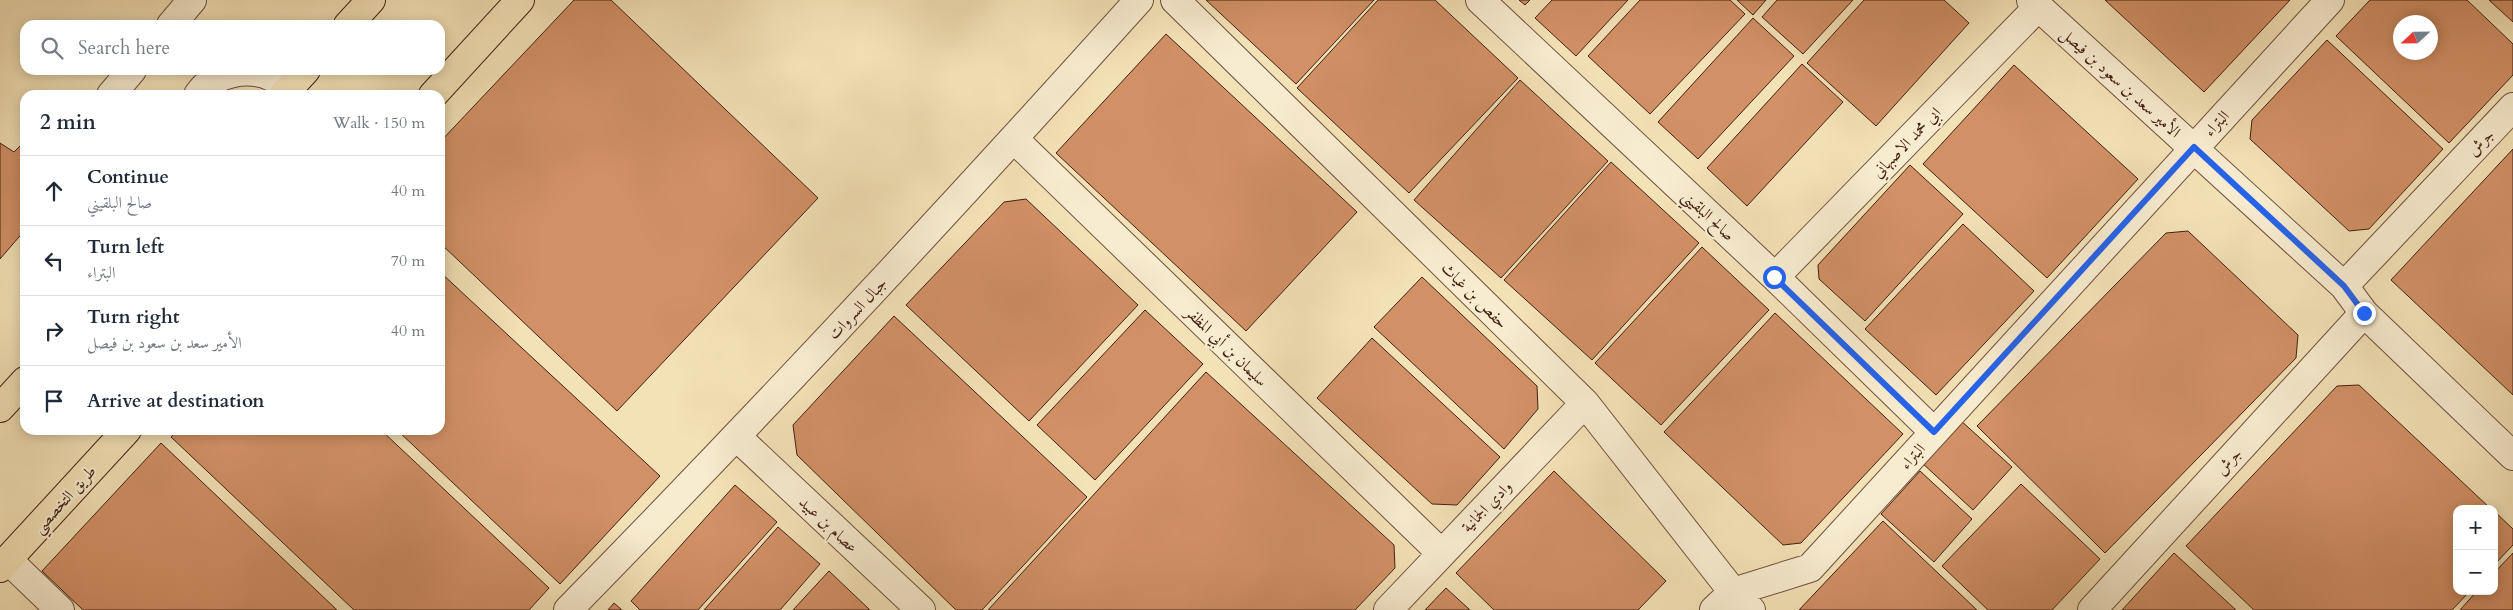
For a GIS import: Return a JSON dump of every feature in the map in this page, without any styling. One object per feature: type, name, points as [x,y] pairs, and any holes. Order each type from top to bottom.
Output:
[{"type":"main road","points":[[353,20],[371,0]]},
{"type":"main road","points":[[439,90],[520,0]]},
{"type":"main road","points":[[0,408],[20,386]]},
{"type":"main road","name":"طريق التخصصي","points":[[4,564],[122,435]]},
{"type":"street","points":[[175,20],[192,0]]},
{"type":"street","name":"جبال السروات","points":[[568,610],[737,437],[1014,139],[1139,0]]},
{"type":"street","name":"حفص بن غياث","points":[[1175,0],[1585,403],[1732,604]]},
{"type":"street","name":"صالح البلقيني","points":[[1480,0],[1774,277],[1934,432]]},
{"type":"street","name":"البتراء","points":[[1732,604],[1810,568],[2330,0]]},
{"type":"street","name":"ابي محمد الاصبهاني","points":[[1774,277],[2034,3]]},
{"type":"street","name":"الأمير سعد بن سعود بن فيصل","points":[[2034,3],[2194,147],[2344,286],[2364,313],[2513,456]]},
{"type":"street","points":[[115,90],[128,75]]},
{"type":"street","points":[[204,90],[216,79],[226,75]]},
{"type":"street","points":[[265,75],[292,85]]},
{"type":"street","name":"جرش","points":[[2344,286],[2513,107]]},
{"type":"street","name":"سليمان بن أبي المظفر","points":[[1014,139],[1441,553]]},
{"type":"street","name":"جرش","points":[[2092,610],[2364,313]]},
{"type":"street","name":"وادي الجمانية","points":[[1388,610],[1585,403]]},
{"type":"street","name":"عصام بن عبيد","points":[[737,437],[921,610]]},
{"type":"street","points":[[4,564],[60,610]]},
{"type":"building","points":[[574,0],[611,0],[818,198],[617,411],[445,248],[445,137]]},
{"type":"building","points":[[1206,0],[1374,0],[1296,84]]},
{"type":"building","points":[[1378,0],[1435,0],[1518,78],[1409,193],[1297,88]]},
{"type":"building","points":[[1519,0],[1530,0],[1525,5]]},
{"type":"building","points":[[1552,0],[1628,0],[1576,56],[1535,18]]},
{"type":"building","points":[[1640,0],[1730,0],[1745,14],[1650,114],[1588,56]]},
{"type":"building","points":[[1737,0],[1766,0],[1753,15]]},
{"type":"building","points":[[1777,0],[1853,0],[1803,54],[1762,17]]},
{"type":"building","points":[[1864,0],[1944,0],[1969,23],[1876,126],[1807,63]]},
{"type":"building","points":[[2105,0],[2290,0],[2204,92]]},
{"type":"building","points":[[2370,0],[2467,0],[2513,44],[2513,75],[2449,143],[2336,36]]},
{"type":"building","points":[[2489,0],[2513,0],[2513,22]]},
{"type":"building","points":[[1753,18],[1794,56],[1698,159],[1658,122]]},
{"type":"building","points":[[1166,34],[1357,212],[1246,331],[1056,153]]},
{"type":"building","points":[[2327,40],[2443,149],[2369,229],[2349,231],[2250,139],[2252,120]]},
{"type":"building","points":[[1802,64],[1843,102],[1747,206],[1707,168]]},
{"type":"building","points":[[2014,65],[2138,179],[2047,278],[1923,164]]},
{"type":"building","points":[[1520,80],[1608,161],[1501,278],[1414,200]]},
{"type":"building","points":[[0,143],[14,152],[20,146],[20,236],[0,259]]},
{"type":"building","points":[[2513,149],[2513,395],[2391,280]]},
{"type":"building","points":[[1611,162],[1699,243],[1592,360],[1504,280]]},
{"type":"building","points":[[1910,165],[1963,214],[1865,321],[1819,279],[1818,265]]},
{"type":"building","points":[[1026,199],[1138,305],[1029,421],[906,305],[1004,202]]},
{"type":"building","points":[[1963,224],[2034,291],[1936,395],[1865,329]]},
{"type":"building","points":[[2188,231],[2298,335],[2296,358],[2105,553],[1977,426],[2166,233]]},
{"type":"building","points":[[1702,247],[1769,310],[1661,425],[1595,363]]},
{"type":"building","points":[[445,277],[660,476],[560,584],[402,435],[445,435]]},
{"type":"building","points":[[1422,277],[1537,386],[1538,409],[1504,449],[1374,327]]},
{"type":"building","points":[[1145,310],[1203,364],[1095,480],[1037,425]]},
{"type":"building","points":[[1775,313],[1903,434],[1801,543],[1783,545],[1664,432]]},
{"type":"building","points":[[894,316],[1087,497],[982,610],[956,610],[797,455],[793,425]]},
{"type":"building","points":[[1372,338],[1500,457],[1457,505],[1432,504],[1317,398]]},
{"type":"building","points":[[1206,372],[1394,545],[1395,568],[1355,610],[988,610]]},
{"type":"building","points":[[2359,385],[2487,505],[2453,505],[2453,595],[2466,595],[2452,610],[2254,610],[2186,546],[2337,386]]},
{"type":"building","points":[[1959,419],[2012,467],[1973,510],[1921,462]]},
{"type":"building","points":[[173,435],[386,435],[549,588],[529,610],[354,610],[171,437]]},
{"type":"building","points":[[161,443],[337,610],[83,610],[42,571]]},
{"type":"building","points":[[1554,471],[1666,581],[1638,610],[1494,610],[1456,573]]},
{"type":"building","points":[[1920,471],[1972,519],[1934,562],[1881,514]]},
{"type":"building","points":[[2021,484],[2100,559],[2052,610],[1988,610],[1942,566]]},
{"type":"building","points":[[735,485],[777,522],[698,610],[640,610],[631,601]]},
{"type":"building","points":[[2498,515],[2513,529],[2513,545],[2498,561]]},
{"type":"building","points":[[1883,521],[1977,610],[1799,610]]},
{"type":"building","points":[[778,527],[820,564],[780,610],[704,610]]},
{"type":"building","points":[[2174,553],[2236,610],[2122,610]]},
{"type":"building","points":[[2513,553],[2513,610],[2460,610],[2473,595],[2498,595],[2498,569]]},
{"type":"building","points":[[829,571],[870,610],[793,610]]},
{"type":"building","points":[[1446,588],[1470,610],[1425,610]]},
{"type":"building","points":[[614,603],[622,610],[608,610]]},
{"type":"route","points":[[1774,277],[1934,432],[2194,147],[2344,286],[2364,313]]}]
